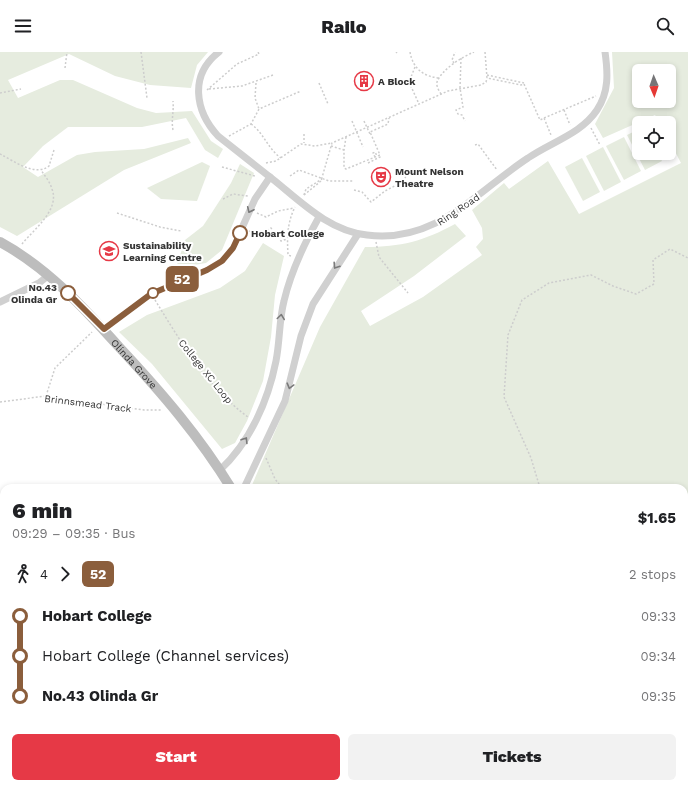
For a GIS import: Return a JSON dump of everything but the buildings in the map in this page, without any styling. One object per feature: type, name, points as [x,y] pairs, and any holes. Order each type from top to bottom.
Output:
[{"type":"main road","name":"Olinda Grove","points":[[0,242],[16,251],[49,275],[101,327],[176,410],[229,484]]},
{"type":"street","name":"Ring Road","points":[[219,52],[205,68],[199,83],[198,94],[202,113],[208,126],[222,139],[262,166],[270,177],[319,217],[358,234],[376,236],[405,234],[424,229],[444,220],[527,158],[574,132],[588,121],[603,101],[606,90],[608,77],[605,52]]},
{"type":"street","points":[[101,327],[151,294],[207,270],[222,261],[233,248],[255,199],[270,177]]},
{"type":"street","points":[[220,470],[237,452],[255,422],[273,376],[283,303],[297,259],[319,217]]},
{"type":"street","points":[[246,484],[285,401],[301,336],[313,304],[358,234]]},
{"type":"street","points":[[0,302],[39,283],[49,275]]},
{"type":"path","points":[[65,68],[67,52]]},
{"type":"path","points":[[141,52],[147,98]]},
{"type":"path","points":[[198,94],[208,89],[237,64],[258,54],[258,52]]},
{"type":"path","points":[[410,52],[415,67],[421,73],[440,78]]},
{"type":"path","points":[[454,63],[452,60],[455,52]]},
{"type":"path","points":[[441,94],[437,84],[440,78],[454,63],[474,52]]},
{"type":"path","points":[[222,167],[256,176],[262,166],[276,161],[301,144],[315,146],[332,142],[441,94],[460,88],[481,85],[486,82],[487,76],[485,52]]},
{"type":"path","points":[[461,58],[460,88],[463,107],[456,110],[458,114],[462,115],[465,121]]},
{"type":"path","points":[[415,67],[409,82],[419,104]]},
{"type":"path","points":[[208,89],[242,86],[273,75]]},
{"type":"path","points":[[487,76],[524,82]]},
{"type":"path","points":[[487,76],[521,85],[524,84],[540,120],[600,94]]},
{"type":"path","points":[[256,82],[255,98],[259,109]]},
{"type":"path","points":[[319,83],[328,104]]},
{"type":"path","points":[[0,93],[21,89]]},
{"type":"path","points":[[222,139],[251,124],[259,109],[301,91]]},
{"type":"path","points":[[173,101],[173,130]]},
{"type":"path","points":[[564,110],[574,132]]},
{"type":"path","points":[[370,132],[388,124],[389,118]]},
{"type":"path","points":[[544,118],[554,142]]},
{"type":"path","points":[[352,121],[363,147]]},
{"type":"path","points":[[364,121],[380,157],[378,159]]},
{"type":"path","points":[[588,121],[600,145]]},
{"type":"path","points":[[251,124],[258,129],[272,150],[281,158]]},
{"type":"path","points":[[346,136],[344,166],[346,169],[380,155],[368,127]]},
{"type":"path","points":[[304,134],[304,144]]},
{"type":"path","points":[[306,193],[318,185],[322,179],[332,142]]},
{"type":"path","points":[[475,145],[478,144],[492,161],[502,178]]},
{"type":"path","points":[[331,146],[344,150]]},
{"type":"path","points":[[0,154],[31,169],[41,170],[49,166],[54,150]]},
{"type":"path","points":[[375,157],[373,153],[375,152],[378,159]]},
{"type":"path","points":[[368,163],[378,159]]},
{"type":"path","points":[[16,251],[48,213],[54,202],[52,188],[41,170]]},
{"type":"path","points":[[290,176],[296,171],[303,170],[322,179],[334,182],[353,181]]},
{"type":"path","points":[[354,190],[362,192],[371,202],[385,191],[404,181],[407,173]]},
{"type":"path","points":[[304,196],[306,189],[322,179]]},
{"type":"path","points":[[223,199],[227,195],[238,193],[255,199]]},
{"type":"path","points":[[295,207],[288,225],[287,240],[288,256],[297,259]]},
{"type":"path","points":[[250,210],[266,217],[278,211],[287,209]]},
{"type":"path","points":[[118,213],[160,227],[181,231]]},
{"type":"path","points":[[242,228],[259,235],[271,228],[278,238],[281,240],[287,240]]},
{"type":"path","points":[[376,236],[376,248],[379,257],[408,293]]},
{"type":"path","points":[[539,484],[531,458],[504,397],[508,335],[522,300],[549,283],[591,275],[613,286],[636,294],[654,284],[653,260],[670,249],[688,258]]},
{"type":"path","name":"College XC Loop","points":[[151,294],[184,347],[232,405],[255,422]]},
{"type":"path","points":[[46,396],[55,368],[101,327]]},
{"type":"path","name":"Brinnsmead Track","points":[[0,402],[46,396],[144,410],[176,410]]},
{"type":"path","points":[[262,448],[275,479],[279,484]]},
{"type":"shaded area","points":[[0,52],[208,52],[197,65],[191,88],[150,85],[115,76],[69,54],[8,80],[18,98],[60,80],[73,80],[137,108],[156,113],[192,111],[211,141],[223,149],[218,158],[205,150],[186,118],[142,127],[68,127],[43,146],[23,167],[38,177],[77,155],[95,152],[144,149],[188,138],[191,143],[124,170],[17,236],[0,227]]},
{"type":"shaded area","points":[[612,52],[688,52],[688,484],[252,484],[320,327],[365,247],[390,246],[412,242],[433,235],[455,224],[466,236],[414,276],[361,311],[370,326],[423,297],[482,255],[476,247],[483,239],[482,228],[472,210],[504,183],[509,189],[548,161],[579,214],[681,163],[676,153],[676,116],[632,116],[632,125],[603,138],[595,124],[614,88]]},
{"type":"shaded area","points":[[632,132],[632,145],[627,135]]},
{"type":"shaded area","points":[[624,137],[632,153],[632,160],[636,160],[641,171],[624,180],[606,146]]},
{"type":"shaded area","points":[[603,147],[621,182],[604,191],[586,156]]},
{"type":"shaded area","points":[[582,158],[600,192],[583,201],[565,167]]},
{"type":"shaded area","points":[[640,160],[662,160],[662,161],[645,170]]},
{"type":"shaded area","points":[[202,162],[210,166],[197,201],[161,199],[147,188]]},
{"type":"shaded area","points":[[240,164],[254,173],[222,250],[206,263],[176,268],[185,240],[203,226],[231,183]]},
{"type":"shaded area","points":[[263,243],[284,256],[275,295],[271,337],[263,381],[247,421],[235,443],[222,449],[152,364],[119,332],[147,315],[220,288],[245,271]]},
{"type":"bus line","name":"52","points":[[68,293],[104,329],[151,294],[166,286],[207,270],[222,261],[233,248],[240,233]]},
{"type":"place","name":"A Block","points":[[364,81]]},
{"type":"place","name":"Mount Nelson Theatre","points":[[381,177]]},
{"type":"place","name":"Hobart College","points":[[240,233]]},
{"type":"place","name":"Sustainability Learning Centre","points":[[109,251]]},
{"type":"place","name":"No.43 Olinda Gr","points":[[68,293]]}]
